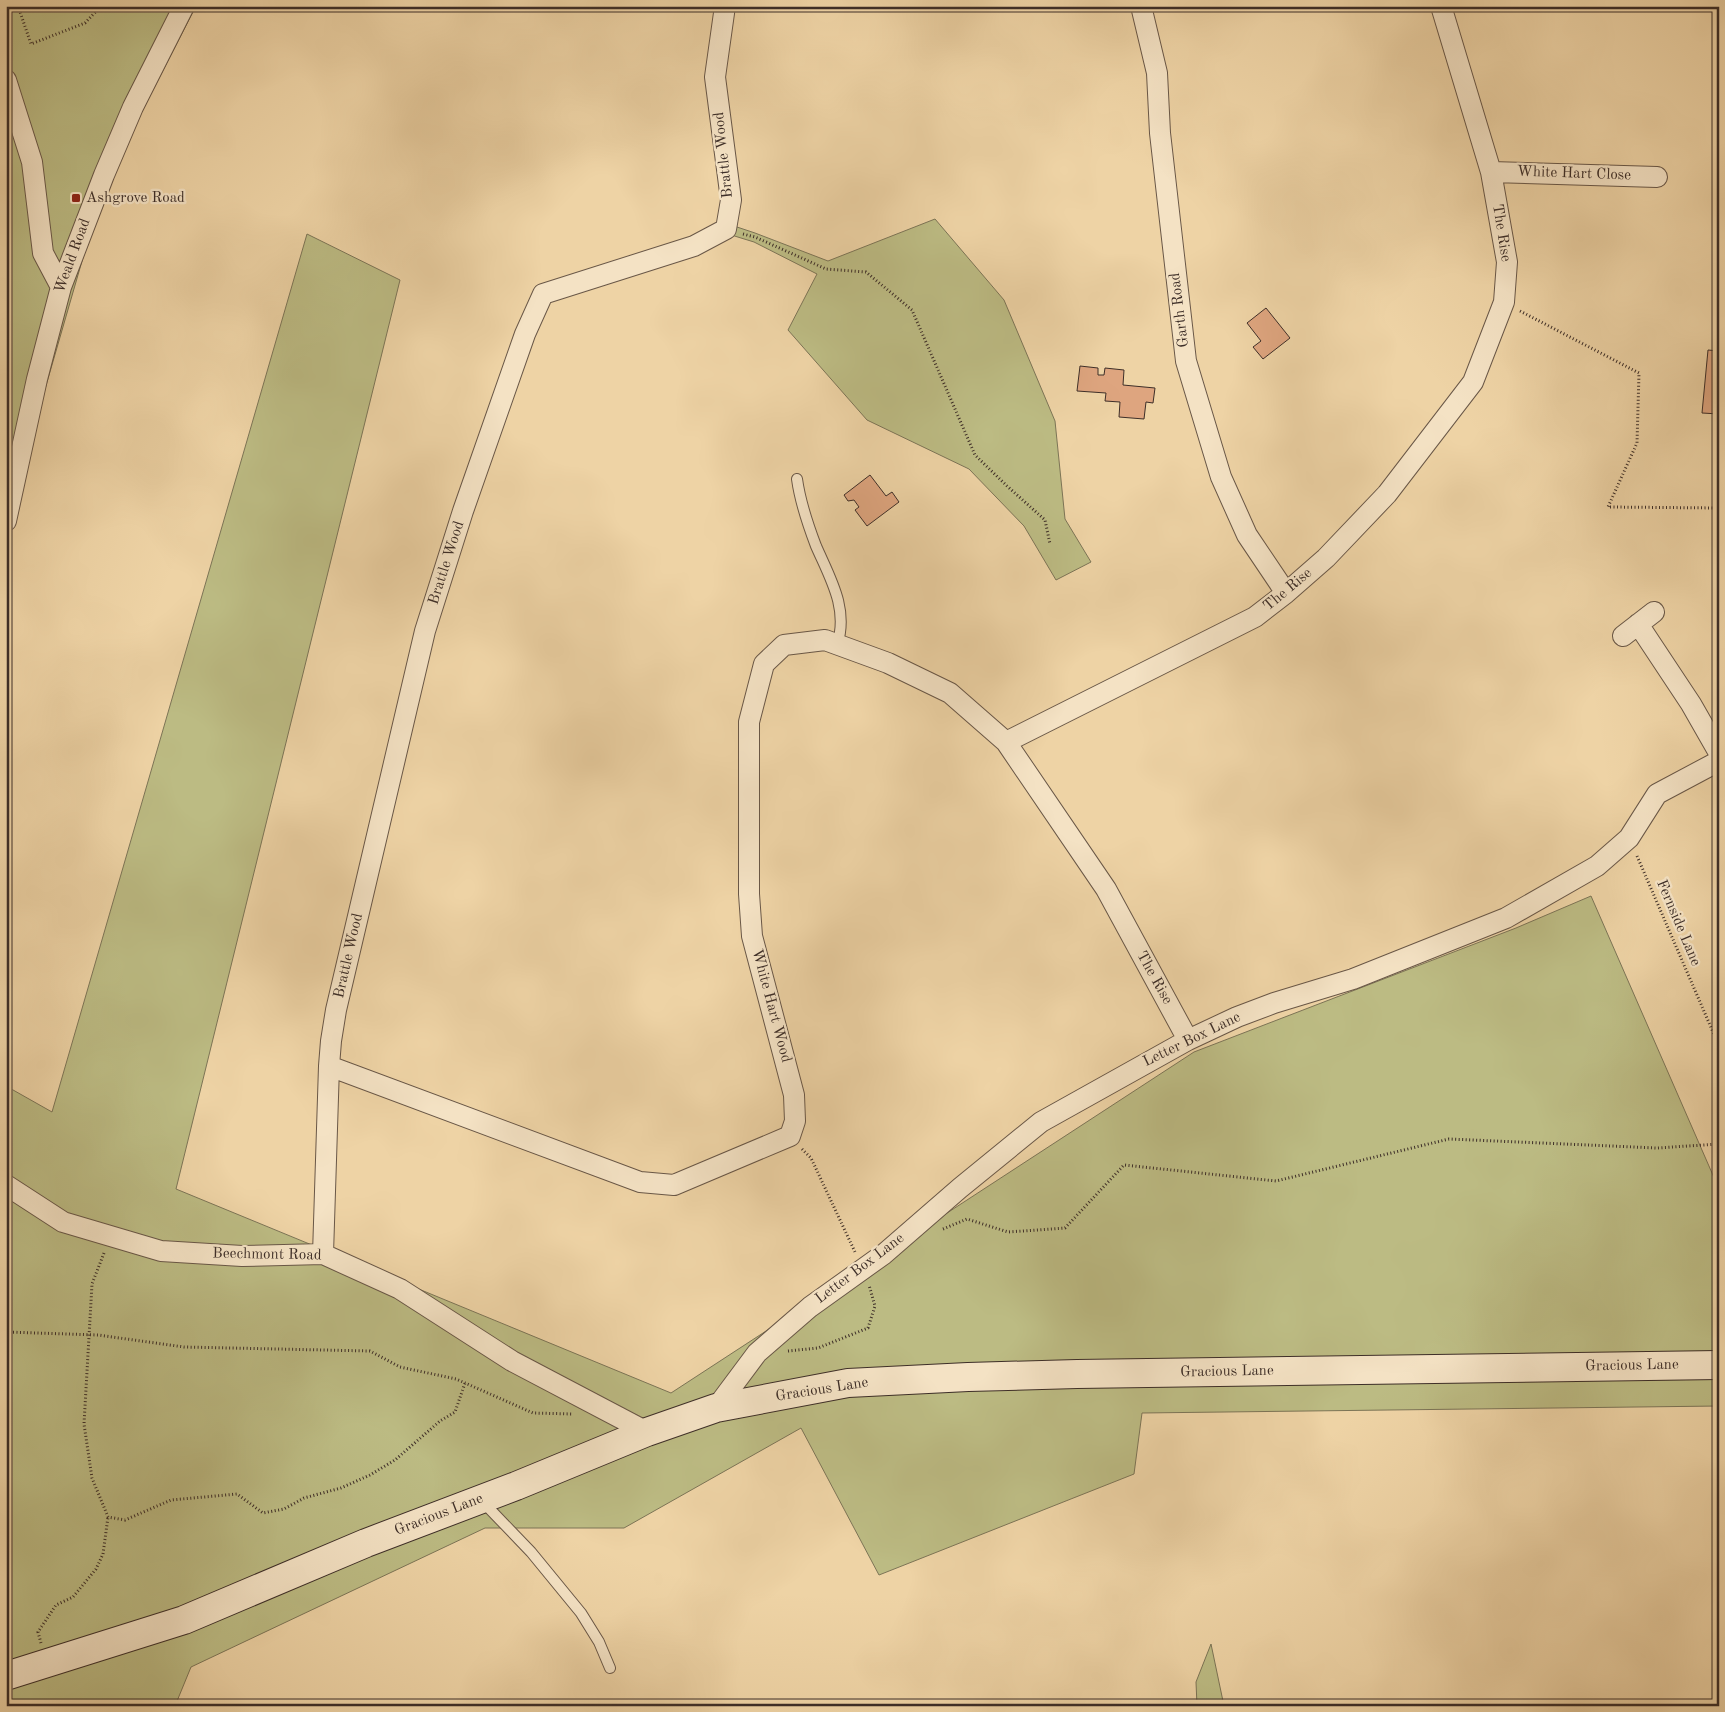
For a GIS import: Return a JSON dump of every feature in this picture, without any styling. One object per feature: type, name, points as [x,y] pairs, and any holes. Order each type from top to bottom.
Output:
[{"type":"street","name":"Weald Road","points":[[6,521],[37,378],[61,287],[104,175],[133,107],[184,6]]},
{"type":"street","name":"Brattle Wood","points":[[323,1254],[329,1066],[336,1010],[425,631],[463,511],[522,343],[543,294],[694,246],[726,229],[730,200],[715,76],[725,6]]},
{"type":"street","name":"Garth Road","points":[[1141,6],[1157,73],[1160,133],[1186,361],[1221,478],[1246,535],[1286,593]]},
{"type":"street","name":"The Rise","points":[[1188,1040],[1106,889],[1006,742],[1255,617],[1326,558],[1387,494],[1473,382],[1504,302],[1507,262],[1491,172],[1441,6]]},
{"type":"street","points":[[6,80],[32,162],[43,253],[61,287]]},
{"type":"street","name":"White Hart Close","points":[[1491,172],[1657,177]]},
{"type":"street","points":[[1654,612],[1630,630],[1691,704],[1719,753]]},
{"type":"street","name":"White Hart Wood","points":[[790,1136],[795,1121],[794,1095],[752,936],[749,894],[749,722],[764,664],[784,645],[824,640],[888,663],[950,693],[1006,742]]},
{"type":"street","name":"Letter Box Lane","points":[[716,1408],[757,1353],[810,1307],[884,1254],[960,1188],[1041,1122],[1188,1040],[1237,1017],[1352,978],[1506,918],[1597,866],[1629,838],[1657,794],[1719,761]]},
{"type":"street","points":[[329,1066],[640,1182],[674,1185],[790,1136]]},
{"type":"street","name":"Beechmont Road","points":[[6,1185],[62,1222],[161,1251],[242,1256],[323,1254],[400,1288],[512,1361],[646,1432]]},
{"type":"street","name":"Gracious Lane","points":[[6,1676],[184,1620],[366,1543],[646,1432],[716,1408],[848,1383],[959,1377],[1719,1365]]},
{"type":"lane","points":[[797,479],[800,498],[815,543],[834,584],[840,603],[841,635],[838,645]]},
{"type":"lane","points":[[481,1499],[531,1552],[581,1613],[599,1642],[610,1668]]},
{"type":"path","points":[[18,6],[31,44],[85,23],[101,6]]},
{"type":"path","points":[[726,229],[755,237],[826,269],[866,272],[912,310],[975,454],[1045,520],[1050,544]]},
{"type":"path","points":[[1504,302],[1639,372],[1637,443],[1608,507],[1719,508]]},
{"type":"path","name":"Fernside Lane","points":[[1629,838],[1719,1046]]},
{"type":"path","points":[[757,1353],[818,1348],[868,1328],[875,1306],[863,1269],[811,1158],[790,1136]]},
{"type":"path","points":[[934,1232],[967,1219],[1008,1232],[1065,1228],[1124,1165],[1276,1181],[1449,1139],[1657,1148],[1719,1144]]},
{"type":"path","points":[[46,1663],[38,1632],[56,1605],[73,1597],[96,1569],[103,1554],[108,1517],[92,1478],[84,1424],[92,1284],[111,1237]]},
{"type":"path","points":[[6,1332],[89,1335],[184,1347],[370,1351],[400,1367],[456,1379],[534,1413],[579,1414]]},
{"type":"path","points":[[108,1517],[125,1520],[171,1500],[237,1494],[263,1513],[284,1509],[304,1498],[342,1488],[370,1475],[395,1460],[440,1421],[455,1412],[465,1383]]},
{"type":"shaded area","points":[[6,6],[196,6],[104,185],[6,524]]},
{"type":"shaded area","points":[[935,219],[1004,300],[1055,421],[1065,519],[1091,562],[1056,580],[1024,526],[969,469],[867,420],[788,330],[817,274],[754,242],[728,234],[731,225],[828,261]]},
{"type":"shaded area","points":[[307,234],[400,280],[176,1189],[671,1393],[1194,1052],[1516,928],[1591,896],[1719,1189],[1719,1406],[1142,1413],[1134,1474],[879,1575],[801,1428],[624,1528],[485,1528],[191,1667],[175,1706],[6,1706],[6,1086],[52,1112]]},
{"type":"shaded area","points":[[1211,1644],[1224,1706],[1197,1706],[1196,1682]]},
{"type":"building","points":[[1266,308],[1290,338],[1263,359],[1253,347],[1261,341],[1247,323]]},
{"type":"building","points":[[1708,350],[1719,351],[1719,414],[1702,413]]},
{"type":"building","points":[[1080,366],[1098,368],[1098,375],[1104,375],[1105,368],[1124,370],[1123,385],[1155,388],[1153,403],[1146,402],[1144,419],[1119,417],[1120,402],[1105,401],[1106,393],[1077,391]]},
{"type":"building","points":[[870,475],[886,496],[892,492],[899,502],[867,526],[855,510],[859,507],[854,500],[848,501],[844,495]]},
{"type":"place","name":"Ashgrove Road","points":[[76,198]]}]
